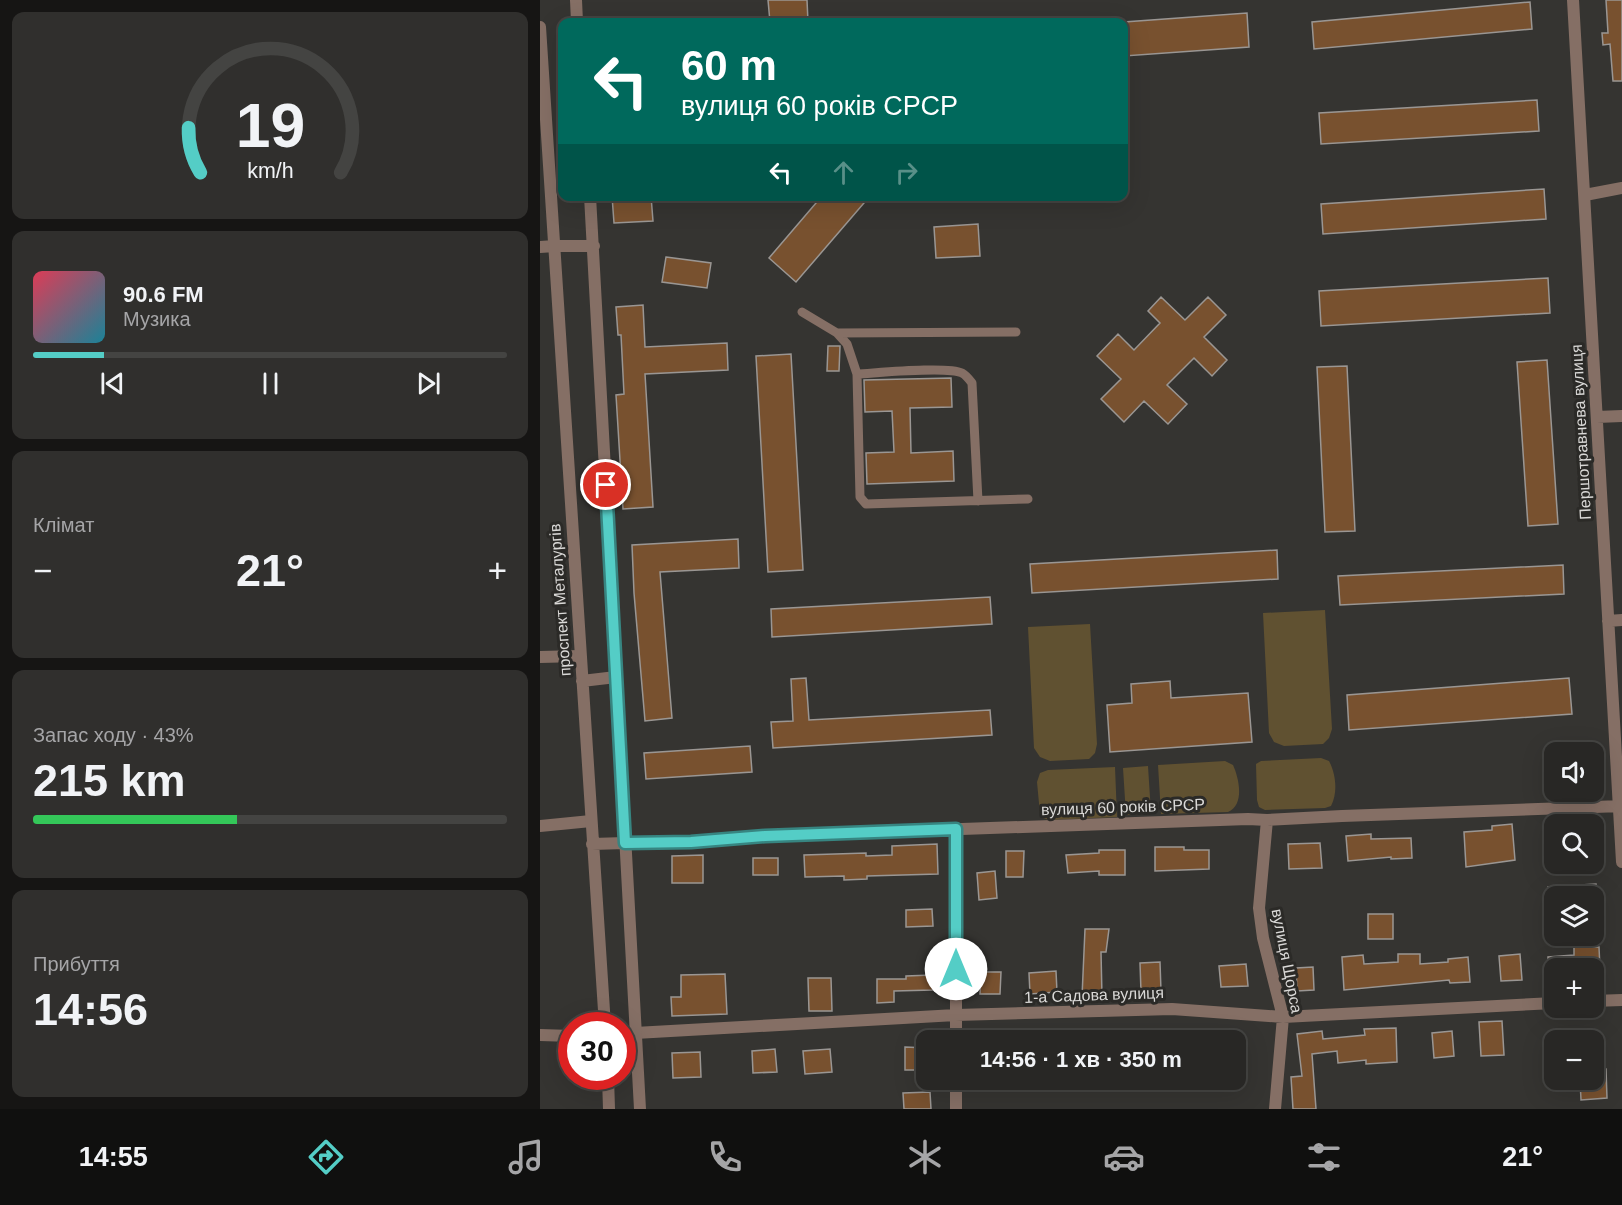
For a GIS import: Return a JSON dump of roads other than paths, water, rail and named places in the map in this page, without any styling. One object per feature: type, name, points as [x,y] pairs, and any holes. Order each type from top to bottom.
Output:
[{"type":"street","points":[[576,0],[577,18]]},
{"type":"street","name":"Першотравнева вулиця","points":[[1573,0],[1622,862]]},
{"type":"street","name":"проспект Металургів","points":[[540,27],[604,1012]]},
{"type":"street","points":[[1585,195],[1622,188]]},
{"type":"street","points":[[590,201],[625,843],[629,1012]]},
{"type":"street","points":[[540,247],[594,246]]},
{"type":"street","points":[[1597,417],[1622,416]]},
{"type":"street","points":[[1608,621],[1622,620]]},
{"type":"street","points":[[540,657],[580,656]]},
{"type":"street","points":[[582,681],[616,677]]},
{"type":"street","name":"вулиця 60 років СРСР","points":[[592,844],[1620,806]]},
{"type":"street","name":"вулиця Щорса","points":[[1267,820],[1259,908],[1263,938],[1283,1017],[1275,1109]]},
{"type":"street","points":[[540,826],[591,821]]},
{"type":"street","points":[[956,829],[956,1030]]},
{"type":"street","points":[[1604,1001],[1622,1000]]},
{"type":"street","name":"1-а Садова вулиця","points":[[636,1034],[956,1015],[1172,1009],[1283,1017],[1544,1004]]},
{"type":"street","points":[[540,1035],[558,1036]]},
{"type":"street","points":[[636,1082],[640,1109]]},
{"type":"street","points":[[608,1090],[609,1109]]},
{"type":"street","points":[[956,1090],[956,1109]]},
{"type":"lane","points":[[802,312],[837,333],[847,344],[857,374],[860,497],[863,501],[869,505],[1028,499]]},
{"type":"lane","points":[[837,333],[1016,332]]},
{"type":"lane","points":[[857,374],[932,370],[959,371],[967,377],[972,383],[978,501]]}]
